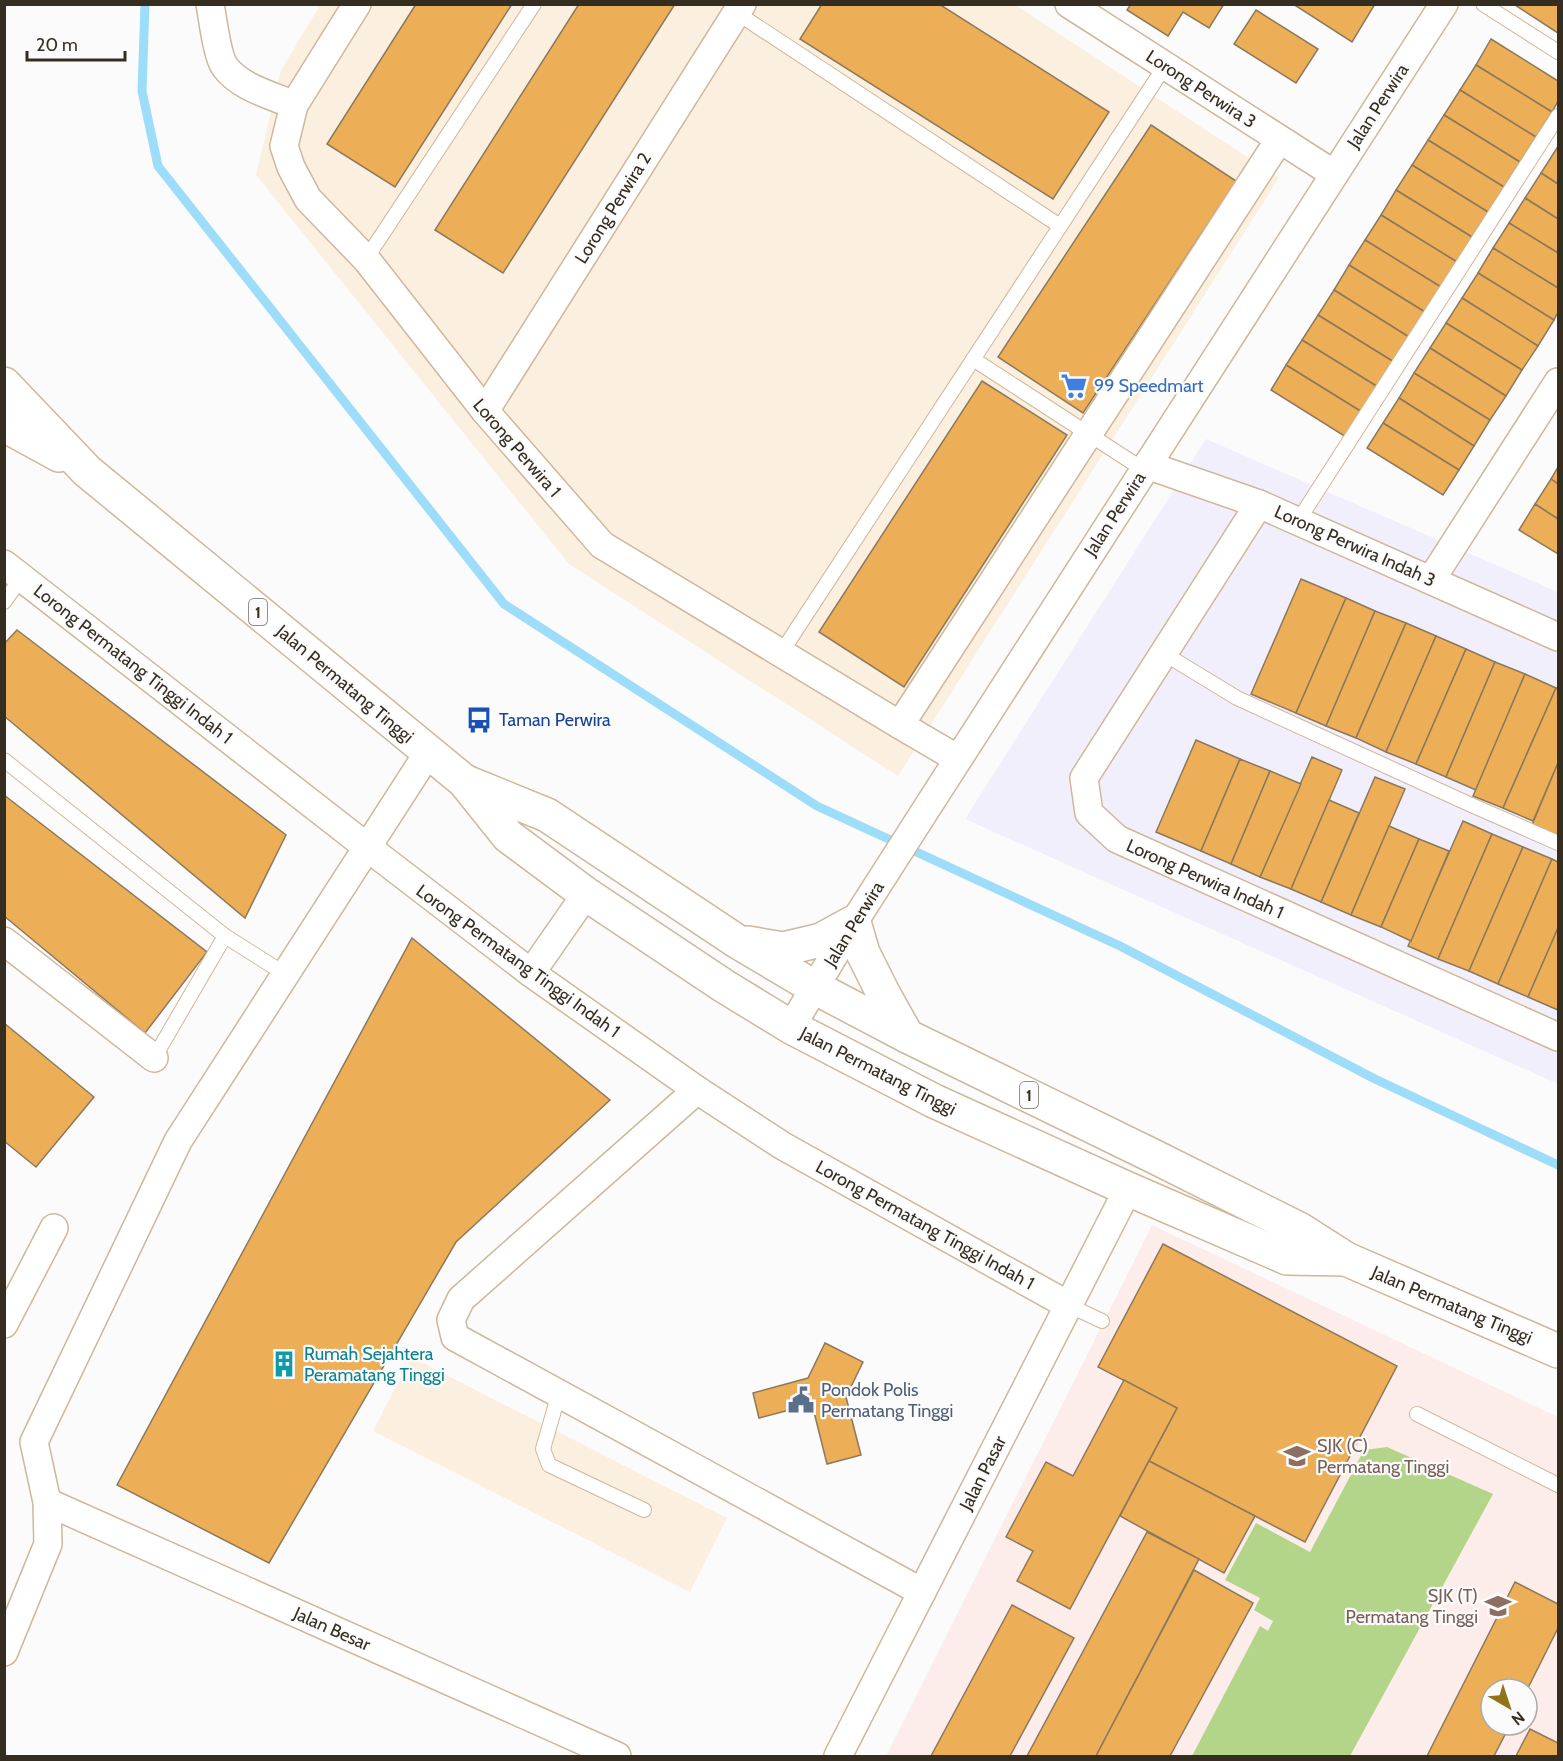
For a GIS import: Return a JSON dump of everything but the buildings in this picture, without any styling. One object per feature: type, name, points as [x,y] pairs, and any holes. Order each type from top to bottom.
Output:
[{"type":"highway","name":"Jalan Permatang Tinggi","points":[[4,384],[87,471],[464,781],[508,836],[586,894],[724,986],[792,1027],[934,1101],[1128,1189],[1287,1258],[1346,1259]]},
{"type":"highway","name":"Jalan Permatang Tinggi","points":[[4,425],[87,471]]},
{"type":"highway","name":"Jalan Permatang Tinggi","points":[[464,781],[547,815],[738,942],[814,987],[908,1036],[1289,1224],[1346,1259],[1558,1351]]},
{"type":"highway","points":[[738,942],[783,948],[821,940],[854,922],[863,953],[908,1036]]},
{"type":"street","points":[[210,4],[216,40],[224,66],[244,83],[294,105]]},
{"type":"street","name":"Lorong Perwira 1","points":[[357,4],[294,105],[285,146],[291,167],[308,199],[366,260],[484,411],[602,545],[958,759]]},
{"type":"street","name":"Lorong Perwira 3","points":[[1069,4],[1334,174]]},
{"type":"street","name":"Jalan Perwira","points":[[792,1027],[878,884],[1444,4]]},
{"type":"street","name":"Lorong Perwira 2","points":[[484,411],[739,9]]},
{"type":"street","points":[[900,725],[1279,140]]},
{"type":"street","points":[[1431,580],[1558,382]]},
{"type":"street","name":"Lorong Perwira Indah 3","points":[[1146,467],[1259,504],[1558,637]]},
{"type":"street","name":"Lorong Perwira Indah 1","points":[[1259,504],[1084,778],[1089,813],[1117,839],[1558,1037]]},
{"type":"street","name":"Lorong Permatang Tinggi Indah 1","points":[[13,570],[531,973],[697,1090],[783,1146],[1068,1305]]},
{"type":"street","points":[[4,1652],[48,1544],[47,1502],[34,1442],[178,1141],[428,753]]},
{"type":"street","points":[[531,973],[586,894]]},
{"type":"street","points":[[4,941],[154,1058]]},
{"type":"street","points":[[697,1090],[461,1299],[451,1320],[455,1337],[922,1592]]},
{"type":"street","name":"Jalan Pasar","points":[[838,1756],[1128,1189]]},
{"type":"street","points":[[4,1324],[54,1228]]},
{"type":"street","name":"Jalan Besar","points":[[47,1502],[617,1756]]},
{"type":"lane","points":[[366,260],[534,4]]},
{"type":"lane","points":[[1483,4],[1558,52]]},
{"type":"lane","points":[[739,9],[1060,226]]},
{"type":"lane","points":[[781,653],[1165,66]]},
{"type":"lane","points":[[1298,521],[1558,116]]},
{"type":"lane","points":[[973,359],[1089,434],[1146,467]]},
{"type":"lane","points":[[4,602],[13,570]]},
{"type":"lane","points":[[1163,653],[1236,698],[1558,843]]},
{"type":"lane","points":[[4,760],[225,936],[285,974]]},
{"type":"lane","points":[[154,1058],[225,936]]},
{"type":"lane","points":[[1068,1305],[1102,1322]]},
{"type":"lane","points":[[559,1394],[543,1449],[549,1464],[644,1510]]},
{"type":"lane","points":[[1417,1414],[1558,1485]]},
{"type":"shaded area","points":[[1014,4],[1279,178],[898,776],[569,564],[256,175],[281,70],[320,5]]},
{"type":"shaded area","points":[[1206,439],[1558,592],[1558,1084],[965,819]]},
{"type":"shaded area","name":"SJK (C) Permatang Tinggi","points":[[1152,1225],[1558,1417],[1558,1756],[886,1756]]},
{"type":"shaded area","points":[[411,1357],[727,1518],[690,1592],[373,1431]]},
{"type":"green space","points":[[1387,1447],[1493,1494],[1350,1756],[1192,1756],[1260,1626],[1268,1631],[1273,1621],[1254,1610],[1260,1598],[1225,1580],[1256,1523],[1310,1552],[1364,1450]]},
{"type":"waterway","points":[[145,4],[142,91],[158,166],[504,604],[817,806],[1120,946],[1375,1079],[1558,1165]]},
{"type":"place","name":"99 Speedmart","points":[[1074,386]]},
{"type":"place","name":"Taman Perwira","points":[[479,720]]},
{"type":"place","name":"Rumah Sejahtera Peramatang Tinggi","points":[[284,1364]]},
{"type":"place","name":"Pondok Polis Permatang Tinggi","points":[[801,1400]]},
{"type":"place","name":"SJK (C) Permatang Tinggi","points":[[1297,1456]]},
{"type":"place","name":"SJK (T) Permatang Tinggi","points":[[1498,1606]]}]
